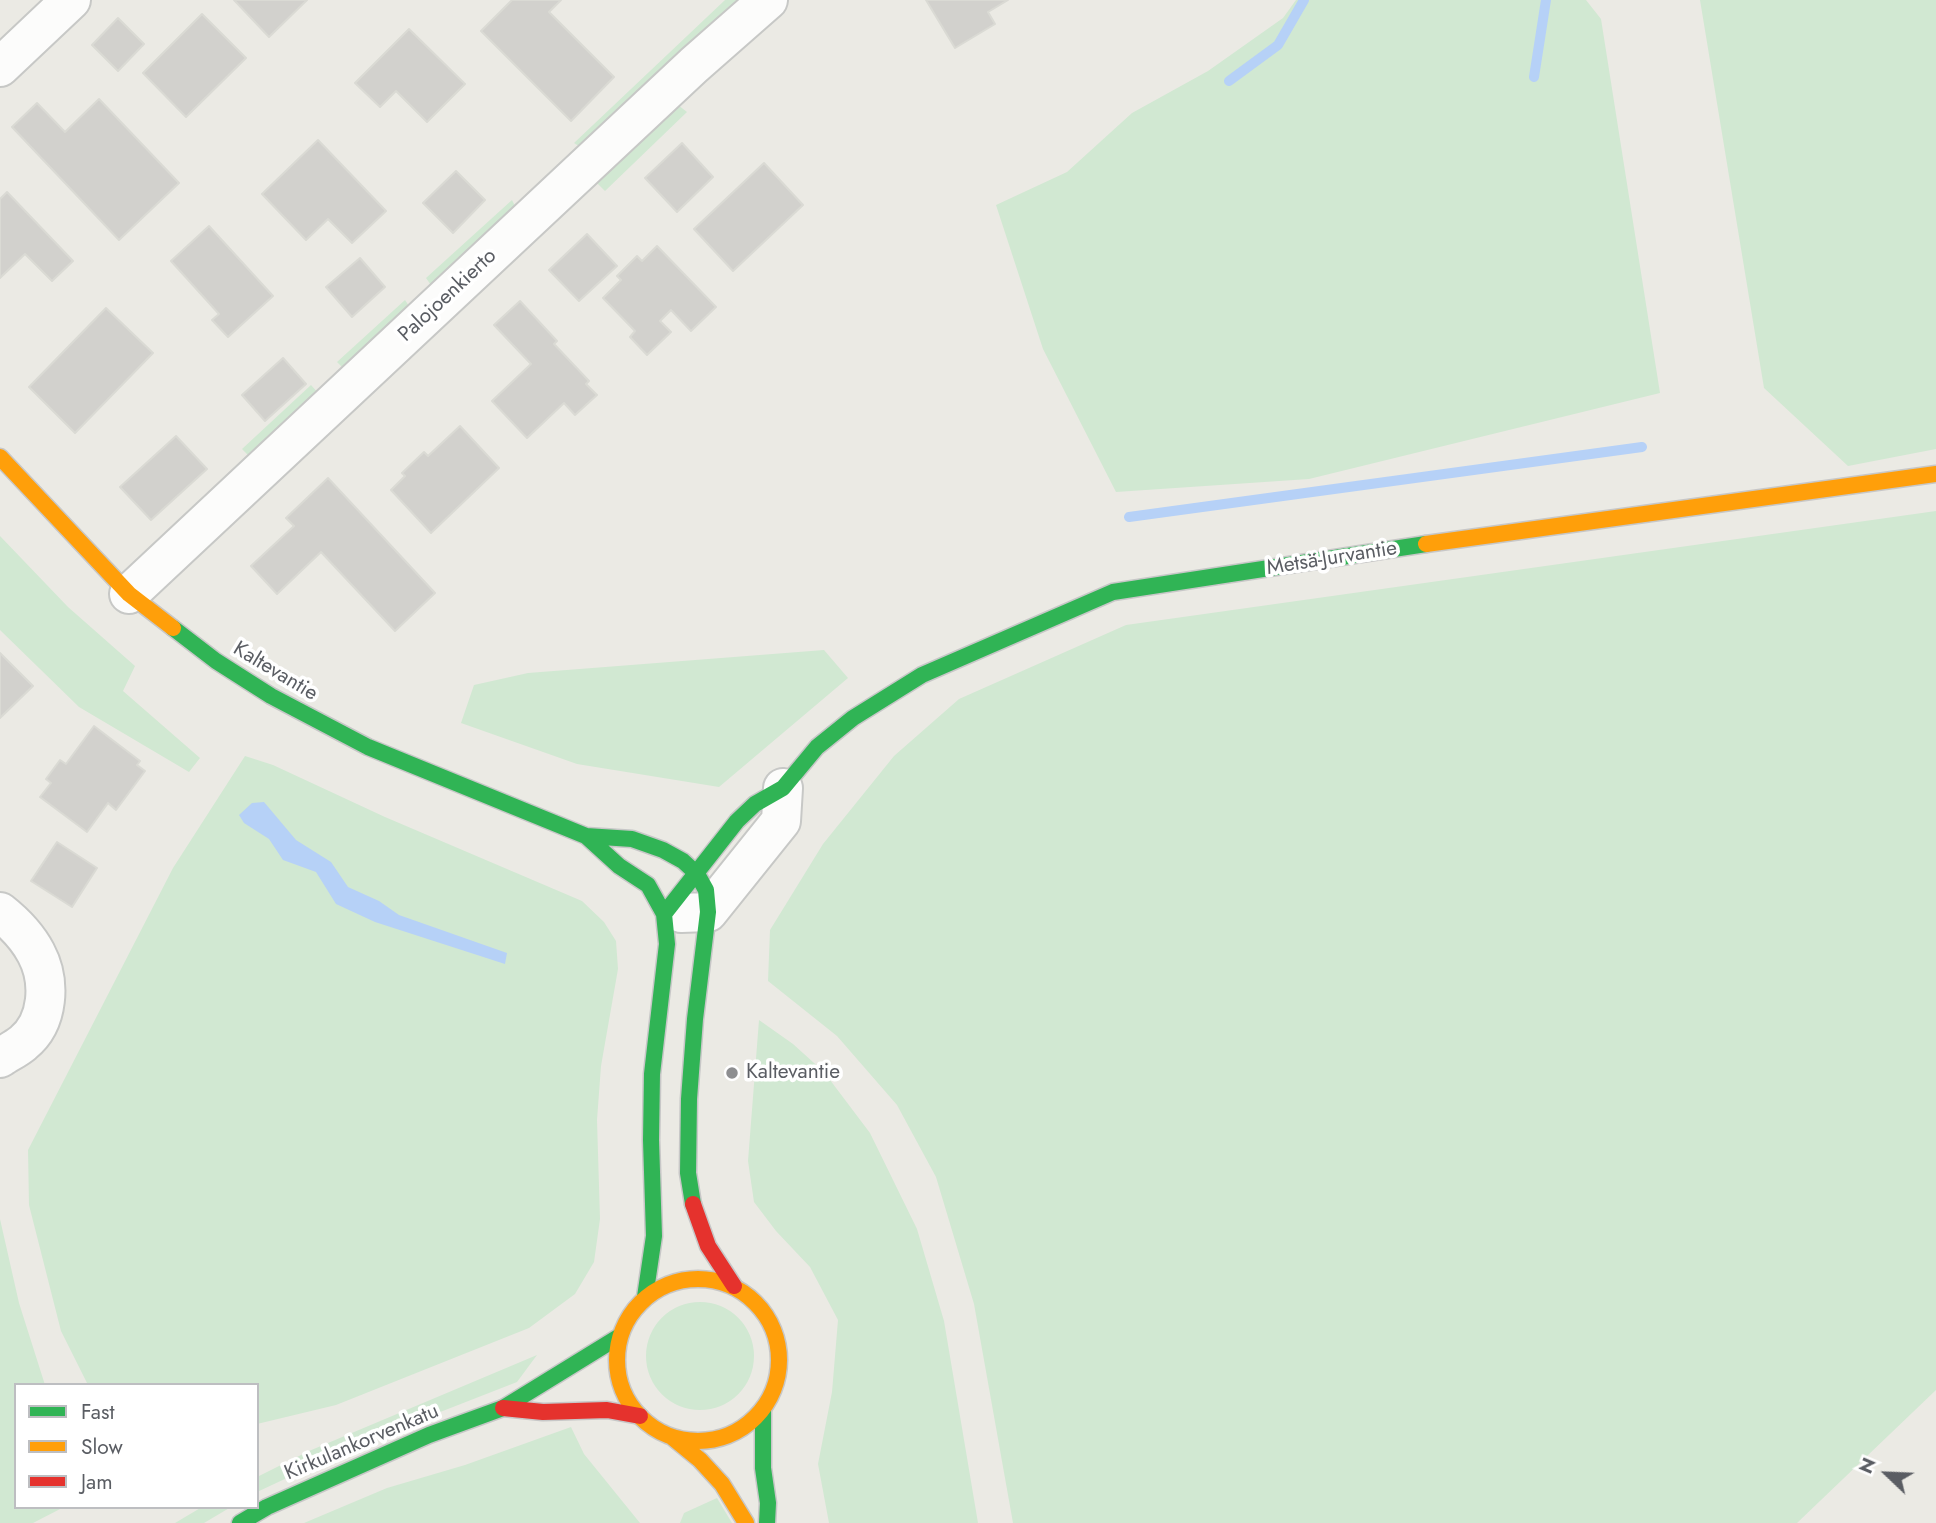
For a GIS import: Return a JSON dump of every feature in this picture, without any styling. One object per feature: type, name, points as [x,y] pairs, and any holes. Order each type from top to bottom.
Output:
[{"type":"street","points":[[0,67],[71,0]]},
{"type":"street","name":"Palojoenkierto","points":[[129,594],[694,65],[768,0]]},
{"type":"street","name":"Kaltevantie","points":[[0,457],[129,594],[216,661],[271,696],[368,747],[586,836],[632,839],[663,850],[697,874]]},
{"type":"street","name":"Metsä-Jurvantie","points":[[664,914],[737,821],[755,803],[783,788],[817,747],[853,718],[922,675],[1113,592],[1415,546],[1936,474]]},
{"type":"street","points":[[664,914],[708,912],[781,821],[783,788]]},
{"type":"street","name":"Kaltevantie","points":[[586,836],[619,866],[648,885],[664,914],[667,944],[652,1074],[650,1140],[654,1236],[646,1297]]},
{"type":"street","points":[[697,874],[706,890],[708,912],[689,1065],[688,1140],[691,1197],[700,1229],[712,1256],[734,1286]]},
{"type":"street","points":[[0,912],[17,926],[36,953],[44,979],[46,1004],[37,1027],[24,1043],[0,1058]]},
{"type":"street","points":[[672,1437],[699,1442],[725,1437],[746,1426],[763,1409],[775,1388],[780,1364],[777,1341],[769,1319],[754,1300],[734,1286],[711,1279],[687,1279],[665,1285],[646,1297],[630,1315],[620,1336],[616,1359],[620,1381],[630,1406],[649,1425],[672,1437],[700,1460],[722,1484],[746,1523]]},
{"type":"street","name":"Kirkulankorvenkatu","points":[[240,1523],[267,1507],[429,1435],[503,1408],[620,1336]]},
{"type":"street","name":"Kirkulankorvenkatu","points":[[503,1408],[543,1412],[607,1410],[640,1416]]},
{"type":"street","points":[[763,1409],[767,1523]]},
{"type":"green space","points":[[725,0],[742,0],[582,148],[574,143]]},
{"type":"green space","points":[[1296,0],[1586,0],[1601,19],[1660,393],[1309,479],[1116,492],[1043,349],[996,205],[1067,172],[1132,113],[1208,71],[1283,18]]},
{"type":"green space","points":[[1700,0],[1936,0],[1936,449],[1848,466],[1764,388]]},
{"type":"green space","points":[[678,105],[687,112],[605,191],[596,182]]},
{"type":"green space","points":[[512,200],[516,208],[433,288],[426,278]]},
{"type":"green space","points":[[405,300],[411,309],[345,370],[337,362]]},
{"type":"green space","points":[[311,385],[319,394],[251,458],[242,449]]},
{"type":"green space","points":[[1936,511],[1936,1390],[1797,1523],[1013,1523],[974,1304],[936,1177],[897,1105],[837,1036],[768,981],[770,930],[823,844],[894,756],[959,699],[1126,625]]},
{"type":"green space","points":[[0,536],[68,607],[135,666],[123,691],[200,758],[189,772],[79,707],[0,630]]},
{"type":"green space","points":[[824,650],[848,678],[719,787],[577,764],[461,723],[474,685],[528,673]]},
{"type":"green space","points":[[245,756],[273,765],[385,817],[582,901],[604,922],[616,941],[618,969],[601,1066],[597,1120],[600,1219],[594,1262],[575,1294],[529,1328],[336,1405],[259,1424],[259,1383],[87,1383],[61,1331],[29,1205],[28,1150],[173,868]]},
{"type":"green space","points":[[759,1020],[793,1044],[824,1072],[870,1133],[917,1229],[944,1321],[978,1523],[829,1523],[818,1464],[832,1392],[838,1320],[810,1267],[776,1231],[754,1202],[748,1161]]},
{"type":"green space","points":[[0,1219],[19,1303],[44,1383],[14,1383],[14,1509],[60,1509],[33,1523],[0,1523]]},
{"type":"green space","points":[[700,1302],[721,1306],[738,1318],[750,1335],[754,1356],[750,1377],[738,1394],[721,1406],[700,1410],[679,1406],[662,1394],[650,1377],[646,1356],[650,1335],[662,1318],[679,1306]]},
{"type":"green space","points":[[537,1355],[517,1382],[366,1441],[259,1491],[259,1476],[309,1451]]},
{"type":"green space","points":[[571,1427],[584,1454],[640,1523],[304,1523],[387,1488],[465,1465]]},
{"type":"green space","points":[[717,1498],[732,1523],[680,1523],[684,1513]]},
{"type":"green space","points":[[199,1509],[228,1509],[204,1523],[175,1523]]},
{"type":"water","points":[[264,802],[296,840],[331,862],[348,887],[379,901],[399,915],[507,953],[505,964],[375,922],[336,904],[316,872],[283,860],[269,839],[244,823],[239,815],[252,803]]},
{"type":"building","points":[[234,0],[307,0],[269,37]]},
{"type":"building","points":[[512,0],[561,0],[549,12],[614,77],[571,121],[481,31]]},
{"type":"building","points":[[926,0],[1008,0],[988,12],[995,24],[955,48]]},
{"type":"building","points":[[202,14],[246,58],[186,117],[143,73]]},
{"type":"building","points":[[118,18],[144,44],[118,71],[92,45]]},
{"type":"building","points":[[409,29],[465,84],[427,122],[396,91],[380,107],[355,83]]},
{"type":"building","points":[[99,99],[179,183],[119,240],[12,127],[37,103],[65,132]]},
{"type":"building","points":[[318,140],[386,211],[352,243],[328,219],[306,240],[262,194]]},
{"type":"building","points":[[682,143],[713,177],[677,212],[645,178]]},
{"type":"building","points":[[764,163],[803,205],[733,271],[694,229]]},
{"type":"building","points":[[456,171],[485,200],[453,233],[423,203]]},
{"type":"building","points":[[7,192],[73,261],[52,281],[25,254],[0,278],[0,199]]},
{"type":"building","points":[[209,226],[273,296],[228,337],[212,320],[219,314],[171,261]]},
{"type":"building","points":[[587,234],[617,266],[579,301],[549,270]]},
{"type":"building","points":[[657,246],[716,307],[691,331],[671,310],[660,321],[671,332],[647,355],[630,337],[635,331],[603,298],[621,280],[617,276],[637,256],[642,261]]},
{"type":"building","points":[[360,258],[385,287],[352,317],[326,287]]},
{"type":"building","points":[[520,301],[557,341],[554,344],[589,381],[586,384],[597,395],[575,415],[564,403],[527,438],[492,401],[531,364],[494,325]]},
{"type":"building","points":[[106,308],[153,353],[75,433],[29,387]]},
{"type":"building","points":[[283,358],[306,384],[265,421],[242,395]]},
{"type":"building","points":[[460,426],[499,468],[431,533],[391,490],[405,476],[402,473],[424,452],[428,456]]},
{"type":"building","points":[[176,436],[207,469],[151,520],[120,487]]},
{"type":"building","points":[[328,478],[435,593],[395,631],[321,552],[277,594],[251,566],[294,526],[286,518]]},
{"type":"building","points":[[0,653],[33,686],[0,718]]},
{"type":"building","points":[[94,726],[140,761],[137,765],[145,771],[116,810],[108,803],[87,832],[40,797],[51,783],[46,779],[60,760],[66,764]]},
{"type":"building","points":[[57,842],[97,868],[72,907],[31,881]]},
{"type":"waterway","points":[[1229,81],[1278,45],[1304,0]]},
{"type":"waterway","points":[[1534,77],[1546,0]]},
{"type":"waterway","points":[[1129,517],[1642,447]]},
{"type":"traffic: fast","points":[[664,914],[737,821],[755,804],[783,788],[817,747],[853,718],[922,675],[1113,592],[1426,544]]},
{"type":"traffic: fast","points":[[173,628],[216,661],[271,696],[368,747],[586,836],[632,839],[663,850],[683,861],[697,874],[706,890],[708,912],[695,1019],[689,1099],[688,1173],[693,1204]]},
{"type":"traffic: fast","points":[[586,836],[619,866],[648,885],[664,914],[667,944],[652,1074],[654,1236],[645,1297]]},
{"type":"traffic: fast","points":[[240,1523],[267,1507],[429,1435],[503,1408],[620,1336]]},
{"type":"traffic: fast","points":[[763,1409],[767,1523]]},
{"type":"traffic: slow","points":[[0,457],[129,594],[173,628]]},
{"type":"traffic: slow","points":[[1426,544],[1936,474]]},
{"type":"traffic: slow","points":[[698,1279],[729,1285],[755,1303],[773,1329],[779,1360],[773,1391],[755,1417],[729,1435],[698,1441],[667,1435],[641,1417],[623,1391],[617,1360],[623,1329],[641,1303],[667,1285],[698,1279]]},
{"type":"traffic: slow","points":[[672,1437],[700,1460],[722,1484],[746,1523]]},
{"type":"traffic: jam","points":[[693,1204],[708,1246],[734,1286]]},
{"type":"traffic: jam","points":[[503,1408],[543,1412],[607,1410],[640,1416]]},
{"type":"place","name":"Kaltevantie","points":[[732,1073]]}]
